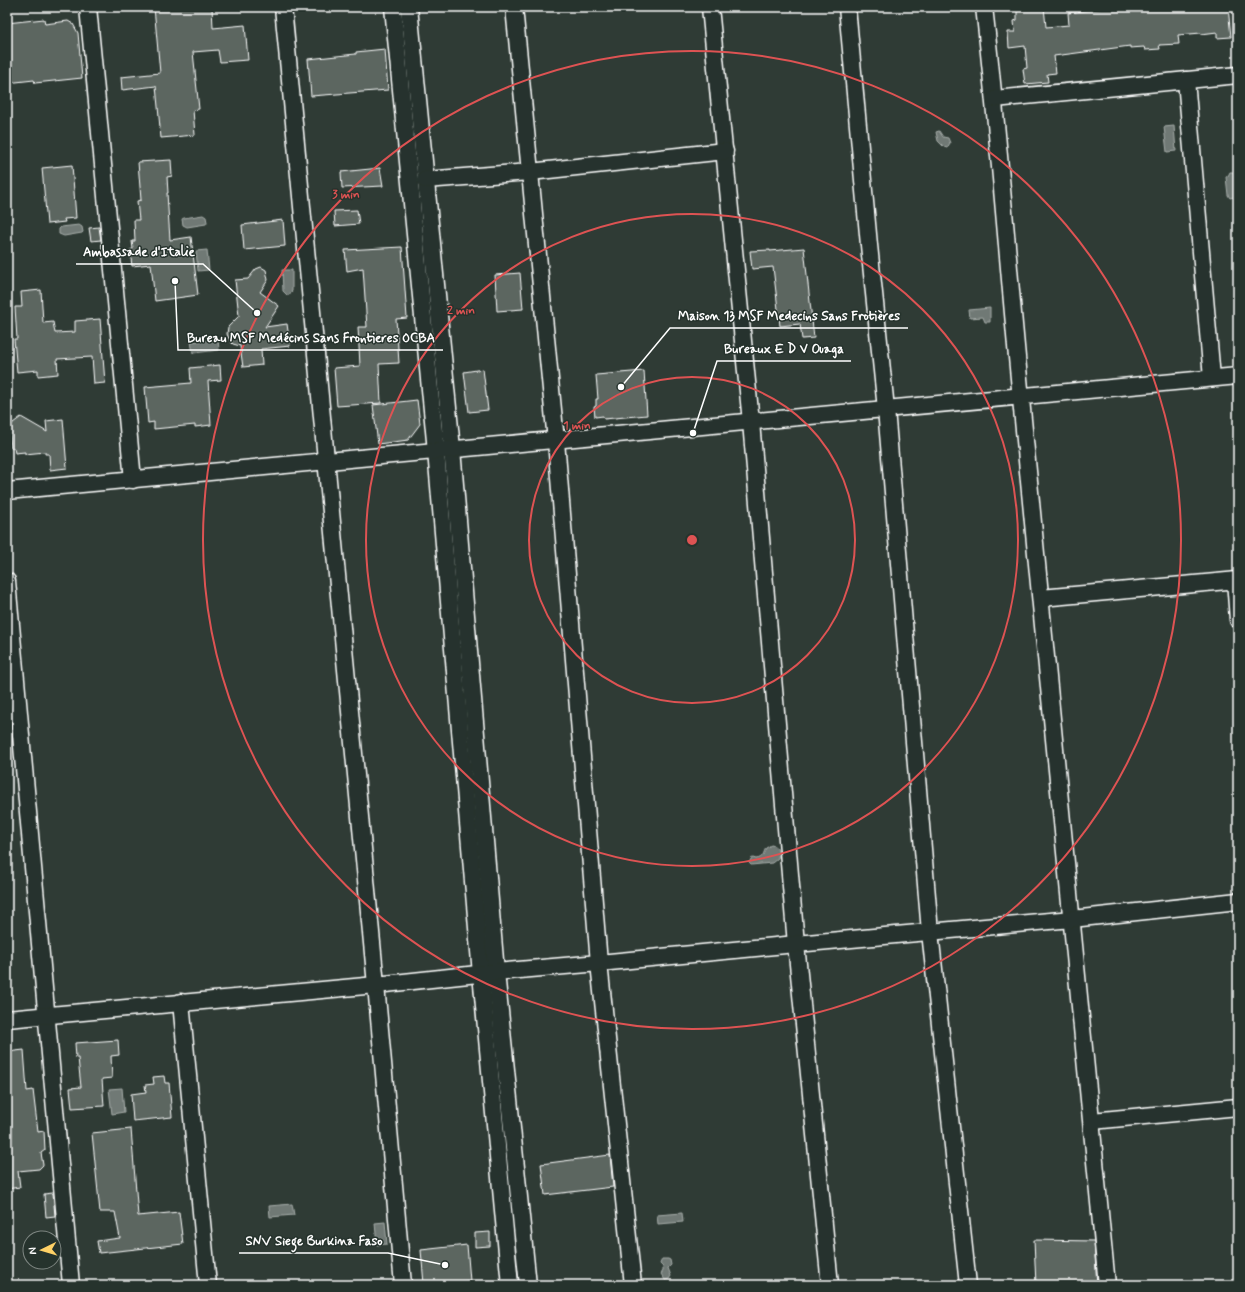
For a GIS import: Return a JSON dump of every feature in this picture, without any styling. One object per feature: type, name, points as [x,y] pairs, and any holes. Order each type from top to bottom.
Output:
[{"type":"street","points":[[88,7],[133,480]]},
{"type":"street","points":[[283,7],[327,460],[403,1285]]},
{"type":"street","points":[[393,7],[488,973],[528,1285]]},
{"type":"street","points":[[409,7],[452,449],[510,1285]]},
{"type":"street","points":[[514,7],[556,441],[599,963],[633,1285]]},
{"type":"street","points":[[710,7],[752,422],[796,944],[830,1285]]},
{"type":"street","points":[[847,7],[886,409],[930,932],[968,1285]]},
{"type":"street","points":[[984,7],[995,100],[1021,396],[1107,1285]]},
{"type":"street","points":[[995,100],[1238,74]]},
{"type":"street","points":[[1186,80],[1212,378]]},
{"type":"street","points":[[425,180],[530,172],[725,151]]},
{"type":"street","points":[[7,491],[133,480],[327,460],[556,441],[1238,376]]},
{"type":"street","points":[[1041,598],[1236,580],[1238,620]]},
{"type":"street","points":[[7,581],[71,1285]]},
{"type":"street","points":[[7,1019],[1072,919],[1238,901]]},
{"type":"street","points":[[181,1002],[208,1285]]},
{"type":"street","points":[[1092,1121],[1238,1107]]},
{"type":"shaded area","points":[[1174,126],[1176,151],[1167,152],[1164,127]]},
{"type":"shaded area","points":[[939,131],[943,137],[948,138],[950,143],[947,148],[938,141],[936,132]]},
{"type":"shaded area","points":[[1230,172],[1237,175],[1238,196],[1230,198],[1228,195],[1226,177]]},
{"type":"shaded area","points":[[203,215],[206,217],[206,224],[187,227],[183,225],[182,219],[184,218]]},
{"type":"shaded area","points":[[79,225],[82,227],[82,233],[64,236],[59,234],[59,229],[61,227]]},
{"type":"shaded area","points":[[207,250],[209,270],[198,271],[196,251]]},
{"type":"shaded area","points":[[282,270],[292,270],[292,291],[288,296],[283,291]]},
{"type":"shaded area","points":[[990,308],[990,322],[985,322],[983,317],[970,318],[969,310]]},
{"type":"shaded area","points":[[218,339],[219,350],[193,353],[191,342]]},
{"type":"shaded area","points":[[771,845],[778,850],[778,858],[772,863],[751,865],[749,863],[753,858],[761,858],[766,848]]},
{"type":"shaded area","points":[[122,1088],[124,1112],[112,1114],[109,1089]]},
{"type":"shaded area","points":[[292,1204],[294,1215],[270,1217],[269,1206]]},
{"type":"shaded area","points":[[682,1213],[683,1222],[658,1224],[657,1215]]},
{"type":"shaded area","points":[[385,1222],[387,1244],[377,1245],[375,1223]]},
{"type":"shaded area","points":[[662,1259],[670,1260],[671,1265],[668,1268],[671,1276],[669,1279],[665,1280],[661,1274],[663,1271],[663,1267],[660,1264]]},
{"type":"building","points":[[154,7],[212,7],[213,28],[245,25],[248,60],[220,62],[218,50],[193,52],[199,109],[193,110],[195,135],[161,138],[156,86],[122,90],[121,77],[160,73]]},
{"type":"building","points":[[1020,7],[1044,7],[1046,27],[1069,25],[1068,13],[1112,7],[1228,7],[1231,37],[1217,38],[1217,32],[1178,35],[1179,44],[1159,45],[1160,49],[1145,50],[1144,47],[1130,48],[1130,46],[1054,56],[1056,73],[1047,74],[1048,82],[1025,84],[1023,69],[1027,68],[1025,46],[1009,48],[1008,32],[1015,32],[1014,21],[1017,20],[1017,12]]},
{"type":"building","points":[[44,19],[45,24],[68,21],[73,24],[78,33],[82,78],[35,83],[34,80],[7,83],[7,23]]},
{"type":"building","points":[[385,49],[388,90],[311,96],[308,59],[356,54],[356,52]]},
{"type":"building","points":[[171,160],[172,176],[167,177],[170,240],[191,237],[198,295],[155,301],[151,264],[132,266],[130,250],[133,249],[132,241],[135,241],[134,220],[139,220],[137,201],[141,200],[138,162]]},
{"type":"building","points":[[72,165],[76,218],[64,219],[65,222],[47,224],[42,168]]},
{"type":"building","points":[[380,168],[383,186],[342,188],[341,172]]},
{"type":"building","points":[[357,210],[359,224],[335,226],[334,211]]},
{"type":"building","points":[[283,220],[285,246],[244,250],[242,225]]},
{"type":"building","points":[[99,227],[101,240],[91,241],[89,228]]},
{"type":"building","points":[[402,247],[407,318],[396,319],[399,363],[379,364],[381,403],[337,406],[334,368],[360,366],[358,327],[367,327],[363,268],[347,271],[345,250]]},
{"type":"building","points":[[804,248],[814,338],[802,339],[800,324],[780,326],[773,267],[752,269],[750,251]]},
{"type":"building","points":[[261,267],[266,270],[268,280],[260,292],[279,306],[265,327],[287,324],[290,346],[261,349],[262,365],[243,367],[240,346],[233,344],[227,334],[228,327],[239,316],[235,280],[248,279],[256,269]]},
{"type":"building","points":[[520,273],[523,309],[497,311],[495,275]]},
{"type":"building","points":[[41,290],[43,323],[53,322],[55,333],[75,332],[75,321],[100,319],[105,383],[94,384],[92,357],[57,359],[58,374],[38,376],[38,370],[17,372],[14,339],[17,339],[15,307],[22,307],[21,292]]},
{"type":"building","points":[[220,365],[221,380],[208,381],[211,425],[154,429],[154,422],[148,423],[145,387],[191,383],[190,368]]},
{"type":"building","points":[[483,369],[488,410],[469,412],[464,372]]},
{"type":"building","points":[[644,371],[647,415],[604,419],[603,416],[595,417],[594,407],[596,406],[596,399],[598,399],[596,375]]},
{"type":"building","points":[[417,400],[420,424],[408,440],[378,444],[373,405]]},
{"type":"building","points":[[21,417],[47,432],[46,421],[63,419],[67,468],[50,470],[49,454],[45,454],[45,452],[25,454],[25,452],[15,453],[14,448],[11,448],[9,426]]},
{"type":"building","points":[[118,1040],[119,1055],[111,1056],[112,1078],[102,1079],[104,1106],[72,1108],[70,1088],[81,1087],[75,1043]]},
{"type":"building","points":[[24,1050],[27,1091],[33,1090],[38,1132],[44,1131],[45,1150],[41,1153],[43,1165],[39,1169],[18,1171],[20,1187],[7,1189],[7,1105],[10,1104],[7,1052]]},
{"type":"building","points":[[164,1076],[165,1083],[169,1083],[172,1117],[133,1121],[131,1094],[146,1092],[145,1085],[154,1084],[153,1077]]},
{"type":"building","points":[[131,1129],[138,1216],[179,1212],[183,1244],[99,1253],[97,1241],[120,1238],[115,1212],[100,1212],[92,1133]]},
{"type":"building","points":[[610,1155],[613,1187],[545,1195],[541,1164]]},
{"type":"building","points":[[53,1193],[55,1216],[46,1217],[44,1194]]},
{"type":"building","points":[[490,1232],[490,1246],[475,1247],[475,1233]]},
{"type":"building","points":[[1034,1240],[1094,1241],[1097,1285],[1036,1285]]},
{"type":"building","points":[[467,1245],[470,1281],[424,1284],[421,1250]]},
{"type":"place","name":"Bureau MSF Medécins Sans Frontieres OCBA","points":[[175,281]]},
{"type":"place","name":"Ambassade d'Italie","points":[[257,313]]},
{"type":"place","name":"Maison 13 MSF Medecins Sans Frotières","points":[[621,387]]},
{"type":"place","name":"Bureaux E D V Ouaga","points":[[693,433]]},
{"type":"place","name":"SNV Siege Burkina Faso","points":[[445,1265]]}]
